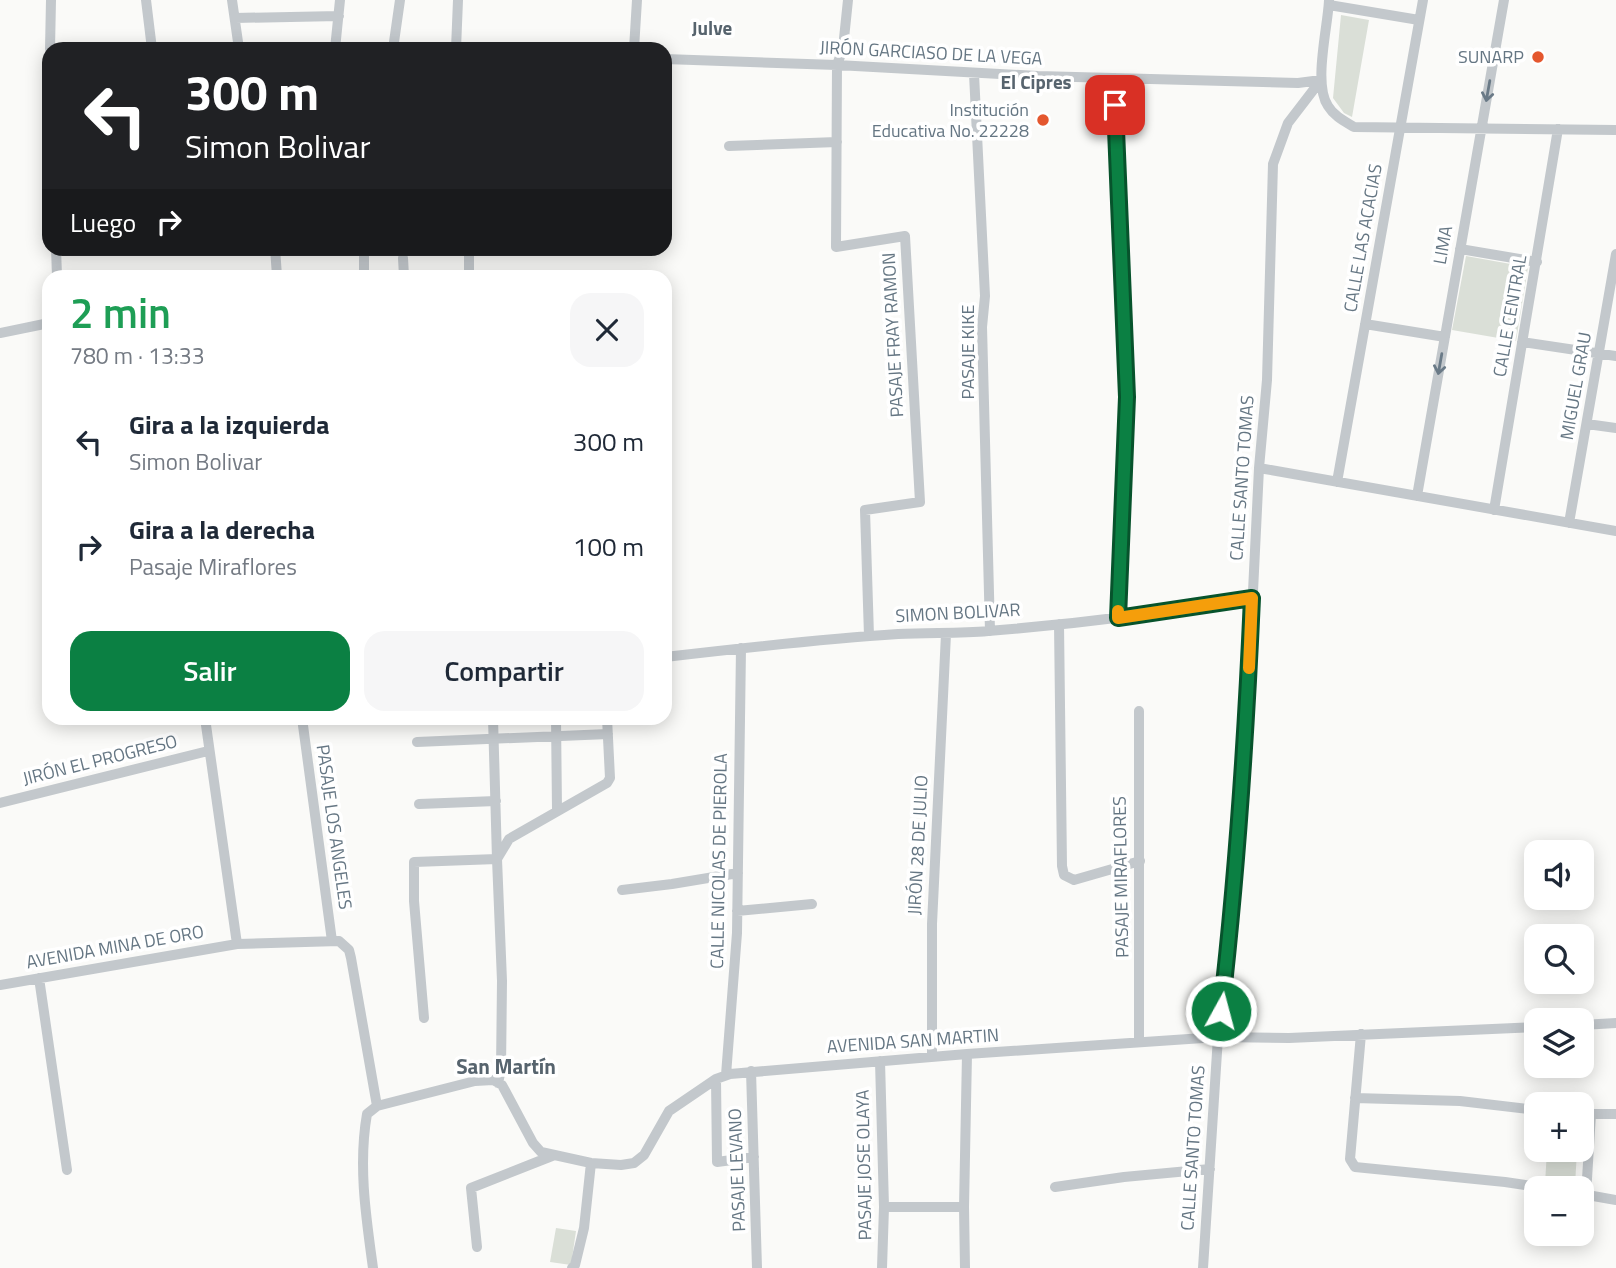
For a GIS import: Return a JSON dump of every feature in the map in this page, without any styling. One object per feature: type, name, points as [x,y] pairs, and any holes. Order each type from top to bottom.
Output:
[{"type":"street","points":[[50,42],[51,0]]},
{"type":"street","points":[[146,0],[151,42]]},
{"type":"street","points":[[220,0],[233,2],[238,42]]},
{"type":"street","points":[[336,42],[340,0]]},
{"type":"street","points":[[394,42],[400,0]]},
{"type":"street","points":[[456,42],[458,0]]},
{"type":"street","points":[[634,42],[637,0]]},
{"type":"street","name":"PASAJE FRAY RAMON","points":[[848,0],[843,48],[837,65],[836,247],[905,236],[920,502],[865,510],[869,636]]},
{"type":"street","name":"CALLE LAS ACACIAS","points":[[1337,482],[1423,0]]},
{"type":"street","name":"LIMA","points":[[1418,496],[1504,0]]},
{"type":"street","points":[[1419,20],[1329,3],[1321,80],[1326,104],[1338,118],[1354,127],[1616,130]]},
{"type":"street","points":[[235,18],[339,16]]},
{"type":"street","name":"JIRÓN GARCIASO DE LA VEGA","points":[[672,59],[837,65],[974,74],[1298,83],[1321,80]]},
{"type":"street","name":"PASAJE KIKE","points":[[974,74],[985,296],[982,327],[990,631]]},
{"type":"street","points":[[1114,78],[1127,397],[1118,618]]},
{"type":"street","name":"CALLE SANTO TOMAS","points":[[1203,1268],[1218,1037],[1235,880],[1247,715],[1259,468],[1267,380],[1273,164],[1288,122],[1321,80]]},
{"type":"street","name":"CALLE CENTRAL","points":[[1494,510],[1558,129]]},
{"type":"street","points":[[729,146],[837,142]]},
{"type":"street","points":[[1460,248],[1537,262]]},
{"type":"street","name":"MIGUEL GRAU","points":[[1569,523],[1616,254]]},
{"type":"street","points":[[403,258],[404,270]]},
{"type":"street","points":[[0,332],[42,324]]},
{"type":"street","points":[[1365,324],[1445,337]]},
{"type":"street","points":[[1522,342],[1616,356]]},
{"type":"street","points":[[1587,425],[1616,428]]},
{"type":"street","points":[[1259,468],[1616,531]]},
{"type":"street","name":"SIMON BOLIVAR","points":[[672,656],[900,633],[990,631],[1118,618],[1252,598]]},
{"type":"street","points":[[1059,624],[1064,875],[1074,880],[1140,861]]},
{"type":"street","name":"JIRÓN 28 DE JULIO","points":[[932,1057],[932,924],[946,634]]},
{"type":"street","name":"CALLE NICOLAS DE PIEROLA","points":[[741,648],[737,911],[721,1077],[717,1162],[754,1157]]},
{"type":"street","name":"PASAJE MIRAFLORES","points":[[1139,711],[1139,1042]]},
{"type":"street","points":[[206,725],[237,944]]},
{"type":"street","name":"PASAJE LOS ANGELES","points":[[303,725],[332,941]]},
{"type":"street","points":[[493,725],[502,981],[502,1062],[498,1083]]},
{"type":"street","points":[[556,725],[557,810]]},
{"type":"street","points":[[498,859],[509,839],[607,783],[610,778],[607,725]]},
{"type":"street","points":[[417,743],[608,734]]},
{"type":"street","name":"JIRÓN EL PROGRESO","points":[[0,803],[208,751]]},
{"type":"street","points":[[419,804],[496,801]]},
{"type":"street","points":[[424,1018],[414,901],[414,862],[498,859]]},
{"type":"street","points":[[622,890],[738,873]]},
{"type":"street","points":[[737,911],[812,904]]},
{"type":"street","name":"AVENIDA MINA DE ORO","points":[[0,985],[237,944],[332,941],[345,945],[351,958],[377,1106]]},
{"type":"street","points":[[39,978],[67,1170]]},
{"type":"street","points":[[1594,1024],[1616,1023]]},
{"type":"street","name":"AVENIDA SAN MARTIN","points":[[552,1156],[592,1163],[634,1163],[644,1155],[669,1111],[721,1077],[751,1071],[1218,1037],[1289,1038],[1524,1027]]},
{"type":"street","points":[[1361,1034],[1350,1159],[1355,1167],[1524,1185]]},
{"type":"street","points":[[965,1268],[967,1054]]},
{"type":"street","name":"PASAJE JOSE OLAYA","points":[[880,1061],[884,1207],[882,1268]]},
{"type":"street","name":"PASAJE LEVANO","points":[[751,1071],[758,1268]]},
{"type":"street","points":[[373,1268],[364,1202],[364,1143],[368,1114],[377,1106],[475,1081],[493,1080],[502,1085],[533,1143],[541,1153],[552,1156]]},
{"type":"street","points":[[1355,1098],[1460,1101],[1524,1109]]},
{"type":"street","points":[[1594,1114],[1616,1114]]},
{"type":"street","points":[[477,1247],[471,1188],[552,1156]]},
{"type":"street","points":[[572,1268],[584,1228],[592,1163]]},
{"type":"street","points":[[1055,1187],[1210,1169]]},
{"type":"street","points":[[1594,1197],[1616,1200]]},
{"type":"street","points":[[884,1207],[964,1207]]},
{"type":"shaded area","points":[[1341,15],[1369,20],[1352,117],[1344,113],[1333,98]]},
{"type":"shaded area","points":[[1466,256],[1528,267],[1516,341],[1452,330]]},
{"type":"shaded area","points":[[1546,1162],[1576,1162],[1576,1176],[1545,1176]]},
{"type":"shaded area","points":[[556,1228],[576,1231],[571,1265],[550,1262]]},
{"type":"slow traffic","points":[[1118,611],[1118,618],[1252,598],[1249,668]]},
{"type":"place","name":"SUNARP","points":[[1538,57]]},
{"type":"place","name":"Institución Educativa No. 22228","points":[[1043,120]]},
{"type":"district","name":"Julve","points":[[712,28]]},
{"type":"district","name":"El Cipres","points":[[1036,82]]},
{"type":"district","name":"San Martín","points":[[506,1067]]},
{"type":"route","points":[[1115,105],[1127,397],[1118,618],[1252,598],[1247,715],[1233,907],[1221,1011]]}]
